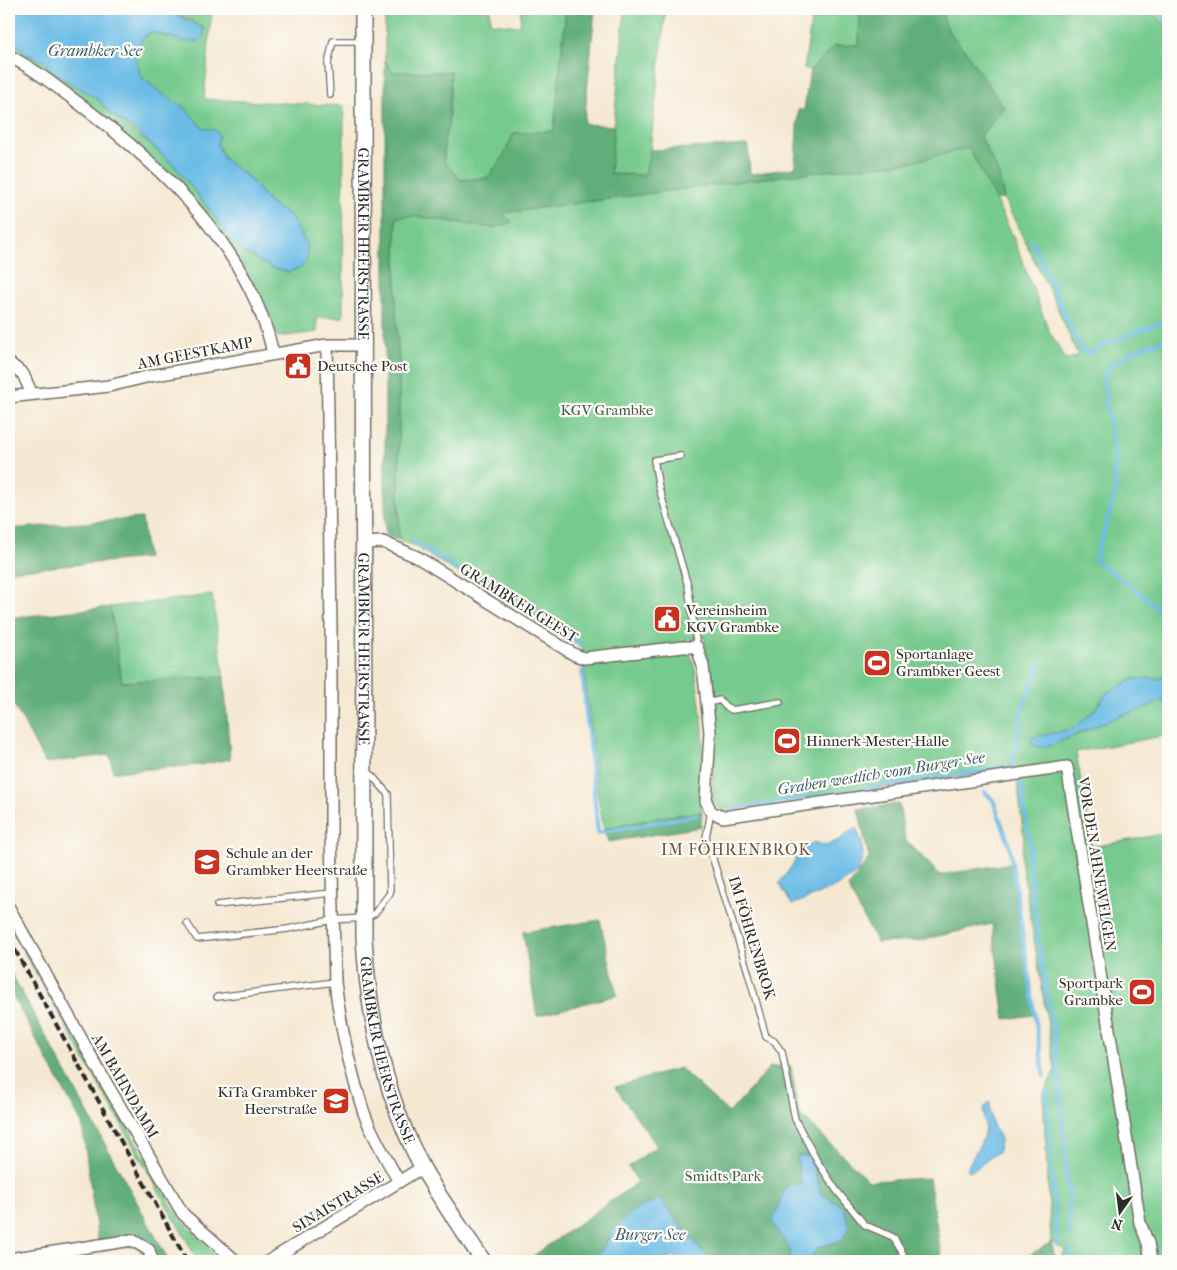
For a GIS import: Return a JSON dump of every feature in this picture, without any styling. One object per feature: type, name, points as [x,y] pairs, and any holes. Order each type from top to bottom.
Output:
[{"type":"main road","name":"GRAMBKER HEERSTRASSE","points":[[363,9],[364,918],[366,977],[378,1050],[404,1127],[422,1167],[482,1261]]},
{"type":"street","points":[[9,56],[40,74],[118,133],[198,211],[237,265],[250,290],[269,336],[273,353]]},
{"type":"street","name":"AM GEESTKAMP","points":[[9,397],[109,386],[150,376],[327,345],[364,345]]},
{"type":"street","name":"GRAMBKER HEERSTRASSE","points":[[327,345],[331,610],[332,920],[335,982],[350,1060],[364,1111],[399,1182]]},
{"type":"street","points":[[9,363],[22,374],[32,394]]},
{"type":"street","name":"GRAMBKER GEEST","points":[[364,543],[383,542],[417,557],[575,655],[584,658],[697,647]]},
{"type":"street","name":"IM FÖHRENBROK","points":[[697,647],[703,666],[710,732],[706,801],[712,812]]},
{"type":"street","name":"VOR DEN AHNEWELGEN","points":[[712,812],[723,817],[1067,767],[1140,1223],[1148,1243],[1151,1261]]},
{"type":"street","name":"AM BAHNDAMM","points":[[9,908],[107,1086],[183,1214],[236,1261]]},
{"type":"street","name":"SINAISTRASSE","points":[[269,1261],[422,1167]]},
{"type":"street","points":[[9,1259],[132,1240],[150,1250],[152,1261]]},
{"type":"lane","points":[[330,95],[328,64],[333,41],[363,42]]},
{"type":"lane","name":"IM FÖHRENBROK","points":[[681,456],[654,460],[659,488],[688,586],[697,647]]},
{"type":"lane","points":[[707,703],[720,700],[732,710],[780,702]]},
{"type":"lane","points":[[187,923],[197,939],[288,929],[332,920],[364,918],[374,914],[390,893],[388,794],[364,766]]},
{"type":"lane","name":"IM FÖHRENBROK","points":[[712,812],[706,837],[766,1037],[774,1041],[782,1052],[795,1119],[817,1161],[837,1191],[865,1225],[893,1237],[906,1261]]},
{"type":"lane","points":[[217,905],[332,893]]},
{"type":"lane","points":[[218,997],[335,982]]},
{"type":"green space","points":[[163,9],[212,9],[204,99],[344,106],[343,317],[317,318],[317,332],[278,337],[255,287],[208,218],[9,50],[9,37],[27,54],[43,61],[53,72],[99,100],[108,111],[173,164],[214,215],[227,236],[242,251],[272,268],[290,215],[270,204],[250,179],[224,159],[217,144],[186,109],[141,77],[135,56],[141,40],[151,32],[187,42],[193,21]]},
{"type":"green space","points":[[385,9],[490,9],[490,23],[520,26],[521,9],[566,9],[554,131],[514,133],[503,157],[487,178],[461,180],[444,162],[444,139],[448,127],[451,72],[392,72],[385,60]]},
{"type":"green space","points":[[566,9],[595,9],[584,124],[614,126],[610,174],[645,175],[650,150],[748,145],[750,174],[795,168],[798,110],[804,110],[810,70],[834,46],[859,45],[860,9],[940,9],[948,30],[966,52],[1004,108],[980,136],[998,172],[1004,199],[995,200],[969,148],[910,162],[788,175],[503,213],[512,222],[494,228],[413,216],[396,217],[396,310],[399,363],[399,540],[385,535],[385,60],[392,72],[451,72],[448,127],[444,139],[444,162],[461,180],[487,178],[503,157],[514,133],[554,131]]},
{"type":"green space","points":[[625,9],[666,9],[650,150],[645,175],[609,174]]},
{"type":"green space","points":[[813,9],[860,9],[859,45],[834,46],[810,70],[804,69]]},
{"type":"green space","name":"KGV Grambke","points":[[940,9],[1150,9],[1168,26],[1168,514],[1163,525],[1168,541],[1168,678],[1134,679],[1107,693],[1092,713],[1072,730],[1031,739],[1074,736],[1112,719],[1168,699],[1168,735],[1076,752],[1092,847],[1168,833],[1168,1261],[1064,1261],[1063,1253],[1067,1251],[1051,1242],[1043,1095],[1055,1069],[1021,859],[1024,840],[1016,769],[729,810],[718,808],[712,798],[715,730],[712,688],[704,637],[685,639],[695,668],[703,727],[702,812],[663,817],[604,829],[597,791],[582,648],[414,546],[399,540],[399,363],[396,310],[396,217],[413,216],[494,228],[512,222],[502,213],[788,175],[910,162],[970,148],[1012,234],[1049,331],[1066,360],[1078,356],[1054,300],[1004,199],[998,172],[980,136],[966,52],[948,30]]},
{"type":"green space","points":[[142,518],[147,558],[9,571],[9,529]]},
{"type":"green space","points":[[212,595],[224,677],[122,682],[110,607]]},
{"type":"green space","points":[[110,607],[122,682],[224,677],[230,759],[200,765],[113,772],[110,755],[45,763],[9,695],[9,618]]},
{"type":"green space","points":[[899,804],[905,839],[940,875],[1012,863],[1033,1015],[1005,1019],[992,924],[916,941],[877,943],[848,888],[869,858],[858,809]]},
{"type":"green space","points":[[702,812],[701,827],[608,842],[604,829],[663,817]]},
{"type":"green space","points":[[9,919],[179,1217],[221,1261],[198,1261],[9,925]]},
{"type":"green space","points":[[600,920],[617,995],[537,1016],[523,932]]},
{"type":"green space","points":[[9,969],[169,1261],[146,1261],[139,1248],[128,1246],[99,1249],[82,1124],[9,989]]},
{"type":"green space","name":"Smidts Park","points":[[770,1067],[791,1067],[799,1113],[869,1181],[929,1178],[942,1261],[881,1261],[879,1253],[854,1261],[809,1261],[817,1248],[842,1240],[843,1207],[821,1194],[810,1156],[797,1156],[801,1186],[790,1261],[725,1261],[722,1254],[707,1257],[671,1212],[613,1231],[595,1261],[526,1261],[638,1182],[628,1167],[657,1146],[615,1087],[680,1068],[729,1113]]},
{"type":"green space","points":[[1051,1242],[1056,1260],[1058,1261],[1020,1261]]},
{"type":"water","name":"Grambker See","points":[[9,9],[163,9],[204,28],[200,41],[187,42],[151,32],[141,40],[135,56],[141,77],[186,109],[203,128],[215,130],[219,135],[217,144],[224,159],[250,179],[270,204],[290,215],[307,247],[307,260],[301,268],[288,272],[272,268],[242,251],[227,236],[214,215],[173,164],[137,132],[108,111],[99,100],[53,72],[43,61],[27,54],[9,37]]},
{"type":"water","points":[[1168,678],[1168,699],[1112,719],[1050,746],[1039,747],[1033,745],[1030,738],[1072,729],[1092,713],[1107,693],[1134,679]]},
{"type":"water","points":[[856,827],[862,843],[863,856],[858,872],[835,887],[792,905],[779,883],[792,866],[798,853],[814,842],[826,846],[841,839]]},
{"type":"water","points":[[990,1102],[991,1121],[1000,1139],[999,1151],[974,1170],[969,1171],[967,1169],[984,1134],[983,1114],[985,1107]]},
{"type":"water","points":[[797,1156],[810,1156],[821,1194],[843,1207],[849,1226],[842,1240],[817,1248],[809,1261],[790,1261],[791,1251],[772,1222],[786,1187],[801,1185]]},
{"type":"water","name":"Burger See","points":[[660,1199],[707,1257],[722,1254],[725,1261],[679,1261],[673,1256],[663,1261],[595,1261],[613,1231],[632,1211]]},
{"type":"waterway","points":[[1157,9],[1168,22]]},
{"type":"waterway","points":[[1032,241],[1080,348],[1084,352],[1091,353],[1099,346],[1168,320]]},
{"type":"waterway","points":[[1168,338],[1132,351],[1110,365],[1103,381],[1115,459],[1115,495],[1095,560],[1145,597],[1168,618]]},
{"type":"waterway","name":"Graben westlich vom Burger See","points":[[412,541],[580,645]]},
{"type":"waterway","name":"Graben westlich vom Burger See","points":[[732,809],[1012,766],[1022,710],[1041,661]]},
{"type":"waterway","name":"Graben westlich vom Burger See","points":[[582,671],[598,833],[696,815]]},
{"type":"waterway","points":[[1022,785],[1031,845],[1028,858],[1041,961],[1055,1038],[1069,1199],[1069,1236]]},
{"type":"waterway","points":[[985,792],[993,800],[1009,844],[1044,1076]]},
{"type":"waterway","points":[[1046,1090],[1057,1245]]},
{"type":"waterway","points":[[1059,1261],[1059,1259],[1070,1254],[1070,1249]]},
{"type":"railway","points":[[9,939],[187,1261]]},
{"type":"place","name":"Deutsche Post","points":[[298,366]]},
{"type":"place","name":"Vereinsheim KGV Grambke","points":[[667,619]]},
{"type":"place","name":"Sportanlage Grambker Geest","points":[[877,663]]},
{"type":"place","name":"Hinnerk-Mester-Halle","points":[[787,741]]},
{"type":"place","name":"Schule an der Grambker Heerstraße","points":[[207,862]]},
{"type":"place","name":"Sportpark Grambke","points":[[1142,992]]},
{"type":"place","name":"KiTa Grambker Heerstraße","points":[[336,1101]]},
{"type":"district","name":"IM FÖHRENBROK","points":[[736,849]]}]
